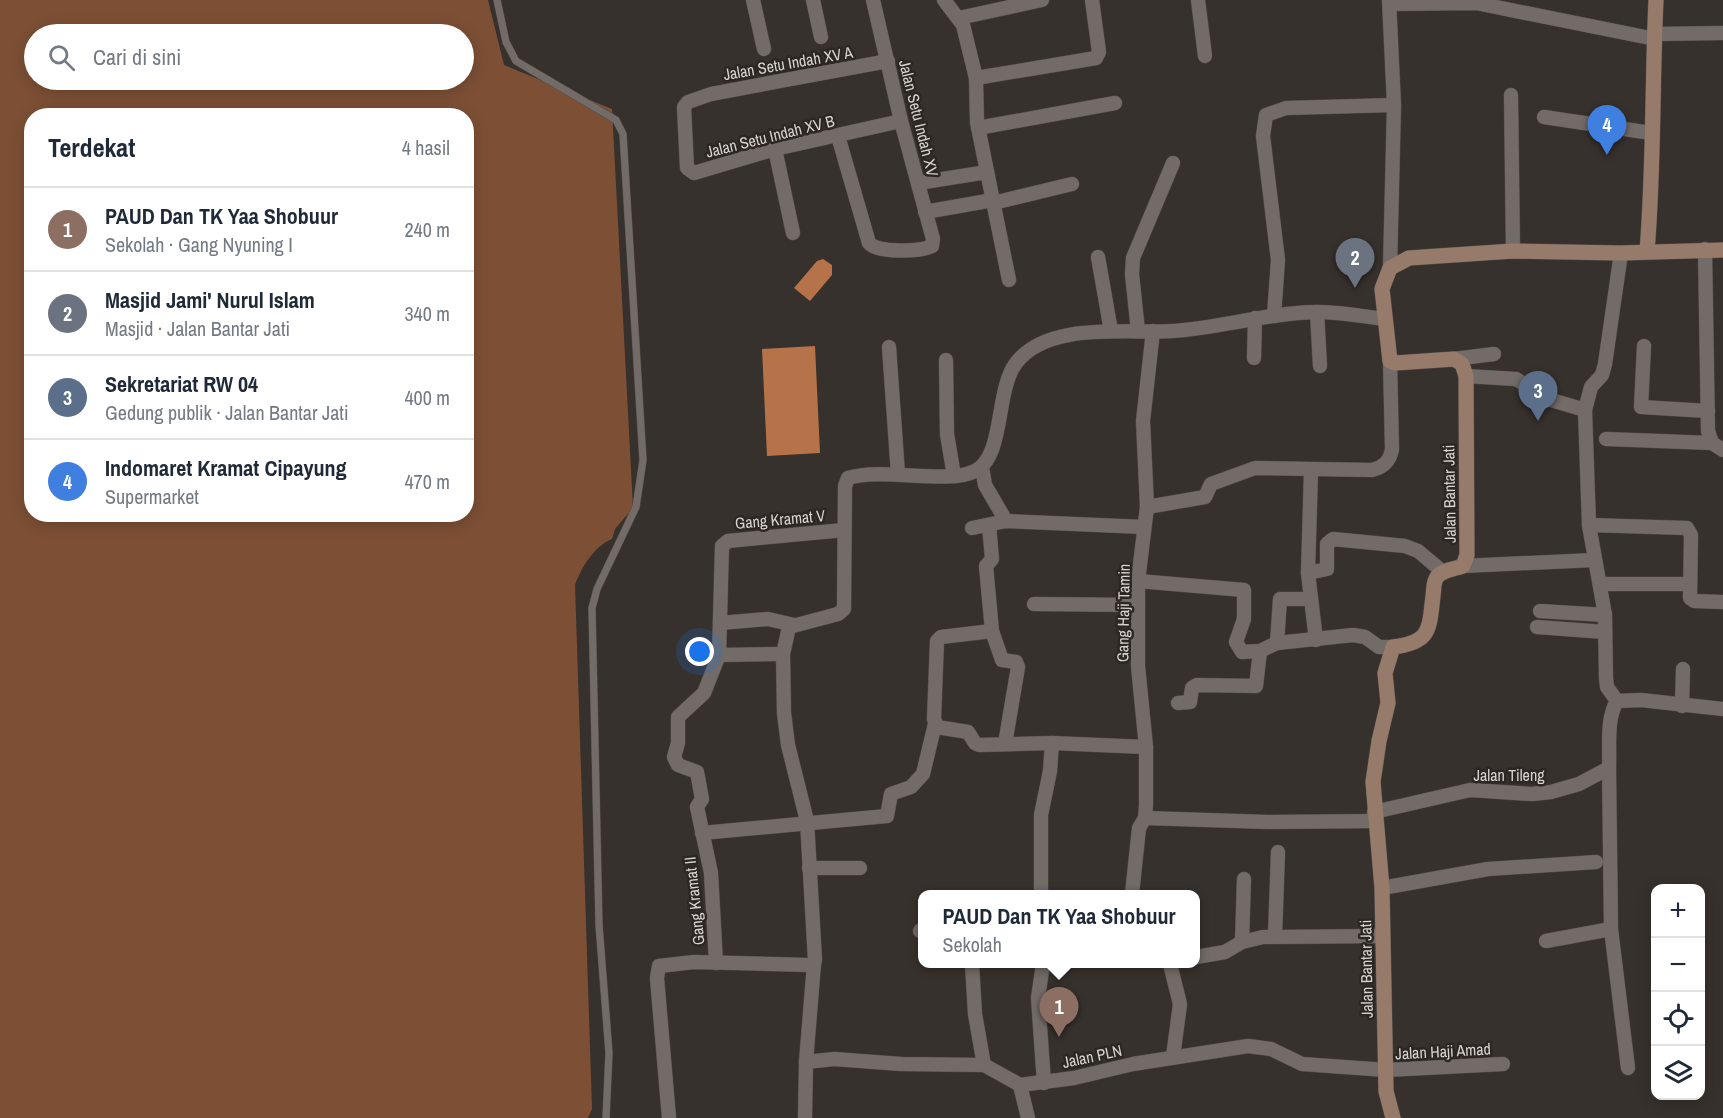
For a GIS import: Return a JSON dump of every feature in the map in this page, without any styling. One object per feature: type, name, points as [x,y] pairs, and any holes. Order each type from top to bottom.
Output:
[{"type":"street","points":[[753,0],[764,50]]},
{"type":"street","points":[[813,0],[821,37]]},
{"type":"street","name":"Jalan Setu Indah XV","points":[[838,136],[869,243],[876,249],[926,249],[933,243],[901,121],[873,0]]},
{"type":"street","points":[[944,0],[959,18],[965,31],[976,78],[978,128],[1009,280]]},
{"type":"street","points":[[976,78],[1096,58],[1100,52],[1092,0]]},
{"type":"street","points":[[1198,0],[1204,56]]},
{"type":"street","points":[[1647,251],[1651,201],[1650,133],[1656,0]]},
{"type":"street","points":[[959,18],[1035,1]]},
{"type":"street","points":[[1147,507],[1205,497],[1211,484],[1249,469],[1372,470],[1382,467],[1389,460],[1392,449],[1390,361],[1382,289],[1390,268],[1394,105],[1390,2],[1483,2],[1655,36],[1723,33]]},
{"type":"street","name":"Jalan Setu Indah XV A","points":[[694,99],[888,62]]},
{"type":"street","points":[[1511,95],[1513,251]]},
{"type":"street","name":"Jalan Setu Indah XV B","points":[[694,99],[684,107],[687,168],[690,172],[775,149],[901,121]]},
{"type":"street","points":[[978,128],[1115,103]]},
{"type":"street","points":[[1274,316],[1278,261],[1263,136],[1266,115],[1286,108],[1394,105]]},
{"type":"street","points":[[1544,117],[1650,133]]},
{"type":"street","points":[[775,149],[793,233]]},
{"type":"street","points":[[1138,331],[1132,274],[1133,258],[1173,163]]},
{"type":"street","points":[[918,183],[987,172]]},
{"type":"street","points":[[925,212],[993,201],[1072,184]]},
{"type":"street","points":[[1705,249],[1708,431],[1718,447]]},
{"type":"street","points":[[1390,268],[1409,258],[1513,251],[1621,253],[1723,250]]},
{"type":"street","points":[[1617,701],[1607,687],[1605,615],[1589,525],[1585,410],[1591,387],[1602,375],[1605,364],[1621,253]]},
{"type":"street","points":[[1098,257],[1111,331]]},
{"type":"street","points":[[805,1118],[806,1062],[814,964],[807,821],[785,728],[783,654],[787,630],[794,625],[838,614],[844,609],[845,486],[848,478],[898,474],[954,476],[972,473],[982,467],[993,445],[1005,387],[1016,363],[1027,352],[1057,339],[1111,331],[1187,329],[1255,318],[1317,312],[1384,318]]},
{"type":"street","points":[[1317,312],[1320,366]]},
{"type":"street","points":[[1254,358],[1255,318]]},
{"type":"street","name":"Gang Haji Tamin","points":[[1132,890],[1139,828],[1145,818],[1146,747],[1138,666],[1138,580],[1147,507],[1143,421],[1153,331]]},
{"type":"street","points":[[1644,346],[1641,407],[1708,411]]},
{"type":"street","points":[[889,347],[898,474]]},
{"type":"street","points":[[1390,361],[1395,363],[1494,354]]},
{"type":"street","points":[[1454,359],[1462,364],[1466,376],[1516,379],[1548,399],[1585,410]]},
{"type":"street","points":[[946,360],[947,434],[954,476]]},
{"type":"street","name":"Jalan Bantar Jati","points":[[1443,572],[1463,566],[1468,549],[1466,376]]},
{"type":"street","points":[[1606,439],[1718,447]]},
{"type":"street","points":[[982,467],[985,485],[1006,521]]},
{"type":"street","points":[[1311,471],[1308,573],[1316,640]]},
{"type":"street","points":[[972,528],[1006,521],[1144,527]]},
{"type":"street","points":[[989,525],[992,559],[986,566],[992,631],[1002,660],[1016,662],[1018,667],[1005,744]]},
{"type":"street","points":[[1589,525],[1687,528],[1691,535],[1689,596],[1694,601],[1723,602]]},
{"type":"street","name":"Gang Kramat V","points":[[722,546],[728,541],[844,530]]},
{"type":"street","points":[[1138,580],[1241,588],[1246,595],[1244,619],[1237,634],[1236,645],[1242,652],[1260,651],[1277,643],[1353,635],[1365,637],[1379,647],[1414,644],[1423,639],[1430,625],[1435,580],[1443,572],[1418,551],[1406,546],[1333,539],[1327,544],[1327,569],[1308,573]]},
{"type":"street","name":"Gang Kramat II","points":[[716,963],[711,873],[696,807],[702,798],[697,772],[678,765],[674,757],[678,743],[678,717],[704,693],[719,655],[722,546]]},
{"type":"street","points":[[1463,566],[1594,560]]},
{"type":"street","points":[[1601,584],[1689,584]]},
{"type":"street","points":[[1277,643],[1280,599],[1310,599]]},
{"type":"street","points":[[1034,603],[1138,605]]},
{"type":"street","points":[[1540,611],[1605,615]]},
{"type":"street","points":[[720,623],[768,619],[794,625]]},
{"type":"street","points":[[1536,627],[1605,632]]},
{"type":"street","points":[[702,833],[807,821],[886,816],[891,794],[911,787],[923,774],[935,724],[937,641],[941,637],[992,631]]},
{"type":"street","name":"Jalan Bantar Jati","points":[[1393,647],[1385,674],[1388,703],[1375,771],[1375,816],[1382,888],[1387,1101],[1393,1118]]},
{"type":"street","points":[[1178,703],[1191,700],[1193,686],[1256,686],[1260,651]]},
{"type":"street","points":[[719,655],[783,654]]},
{"type":"street","points":[[1682,706],[1683,669]]},
{"type":"street","points":[[1617,701],[1641,700],[1723,709]]},
{"type":"street","points":[[1617,701],[1613,707],[1610,728],[1611,929],[1628,1068]]},
{"type":"street","points":[[935,724],[939,728],[968,732],[977,744],[1052,743],[1146,747]]},
{"type":"street","points":[[1041,890],[1041,815],[1050,771],[1052,743]]},
{"type":"street","name":"Jalan Tileng","points":[[1145,818],[1268,822],[1375,816],[1457,792],[1551,792],[1579,784],[1609,768]]},
{"type":"street","points":[[1275,936],[1278,852]]},
{"type":"street","points":[[1382,888],[1488,869],[1596,862]]},
{"type":"street","points":[[808,868],[860,868]]},
{"type":"street","points":[[1242,942],[1244,879]]},
{"type":"street","points":[[1546,940],[1611,929]]},
{"type":"street","points":[[1200,956],[1225,952],[1242,942],[1275,936],[1383,936]]},
{"type":"street","points":[[669,1118],[658,968],[663,964],[672,963],[814,964]]},
{"type":"street","points":[[972,968],[975,1014],[984,1065]]},
{"type":"street","points":[[1042,968],[1038,998],[1044,1083]]},
{"type":"street","points":[[1171,968],[1180,1004],[1173,1057]]},
{"type":"street","name":"Jalan PLN","points":[[1020,1085],[1044,1083],[1173,1057],[1248,1046],[1271,1049],[1302,1064],[1386,1070]]},
{"type":"street","points":[[806,1062],[834,1059],[901,1064],[984,1065],[1020,1085],[1028,1118]]},
{"type":"street","name":"Jalan Haji Amad","points":[[1386,1070],[1503,1064]]},
{"type":"lane","points":[[497,0],[506,42],[516,61],[616,120],[623,134],[643,460],[636,507],[597,589],[592,608],[599,925],[609,1053],[606,1118]]},
{"type":"shaded area","points":[[0,0],[488,0],[504,65],[612,109],[633,508],[615,529],[612,539],[605,542],[589,558],[575,585],[592,1109],[588,1118],[0,1118]]},
{"type":"shaded area","points":[[823,259],[832,265],[832,275],[810,301],[794,288],[817,261]]},
{"type":"shaded area","points":[[815,346],[820,453],[767,456],[762,349]]},
{"type":"place","name":"Indomaret Kramat Cipayung","points":[[1607,155]]},
{"type":"place","name":"Masjid Jami' Nurul Islam","points":[[1355,288]]},
{"type":"place","name":"Sekretariat RW 04","points":[[1538,421]]},
{"type":"place","name":"PAUD Dan TK Yaa Shobuur","points":[[1059,1037]]}]
